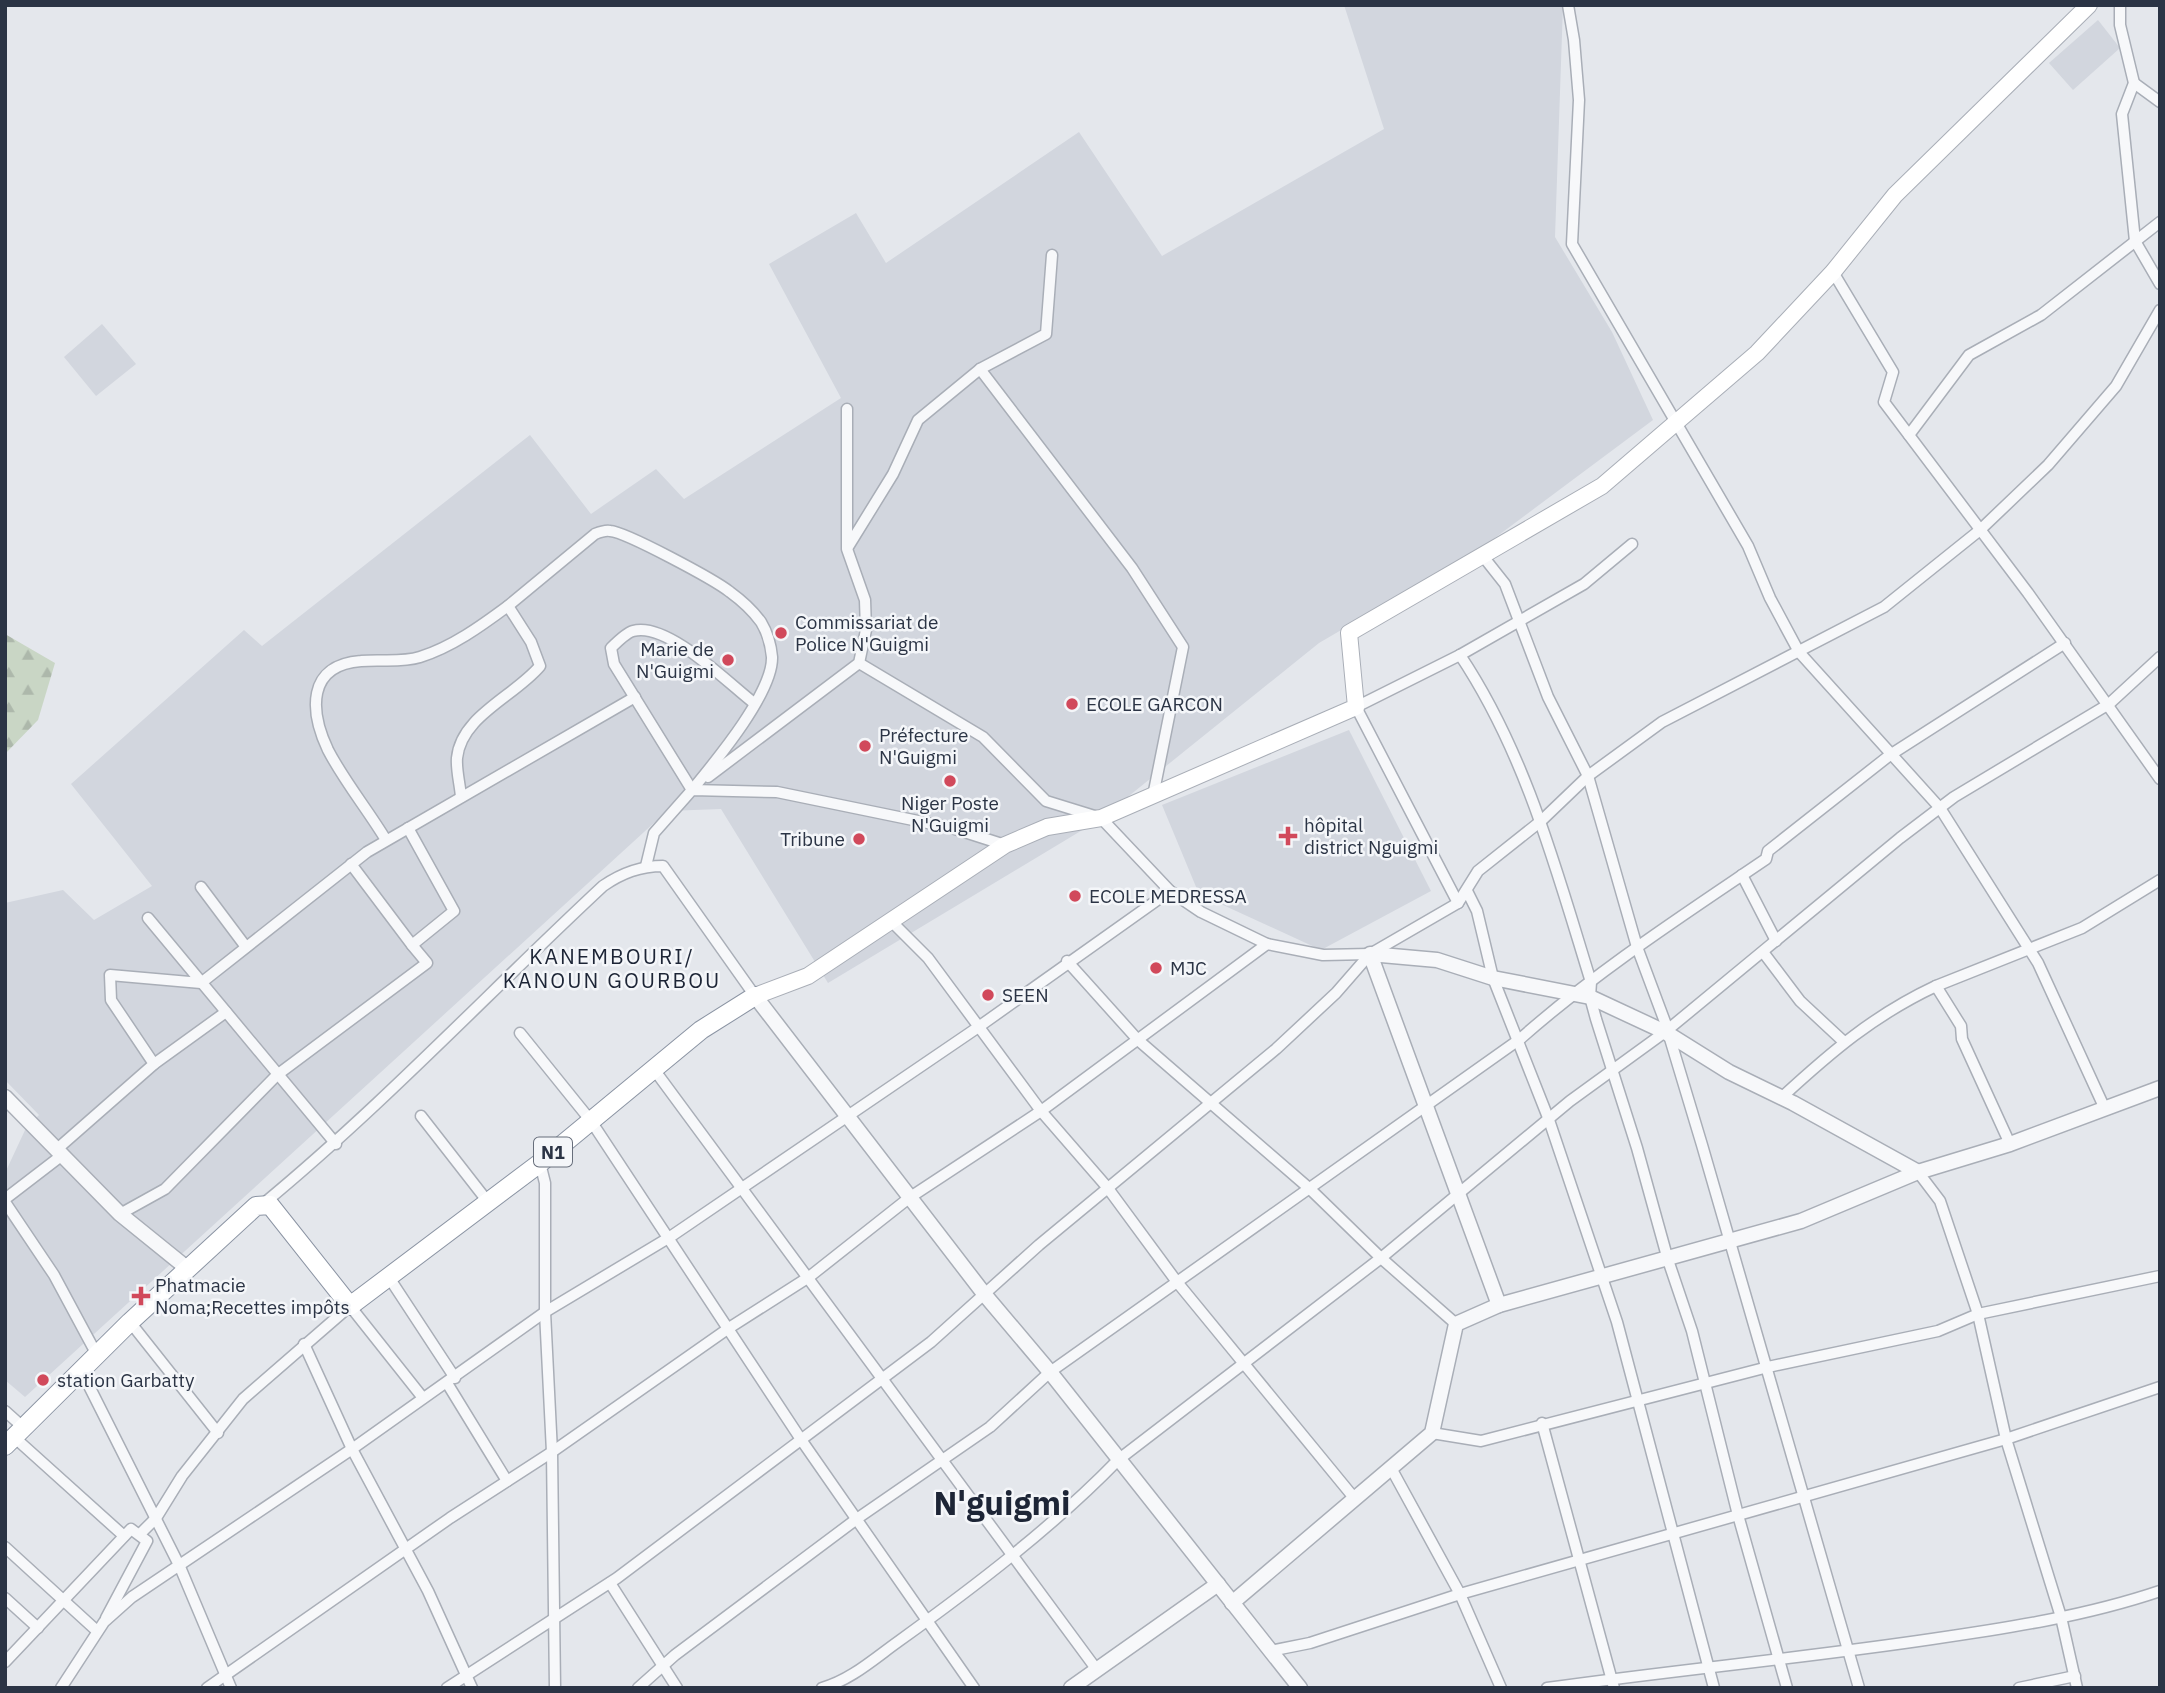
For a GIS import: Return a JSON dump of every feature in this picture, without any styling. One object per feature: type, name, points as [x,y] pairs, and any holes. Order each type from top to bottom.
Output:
[{"type":"highway","name":"N1","points":[[350,1306],[540,1163],[701,1030],[755,996]]},
{"type":"highway","points":[[14,1437],[130,1322],[256,1206],[270,1205],[350,1306]]},
{"type":"main road","points":[[1356,707],[1349,633],[1602,486],[1756,354],[1833,272],[1895,195],[2089,5]]},
{"type":"main road","name":"N1","points":[[755,996],[808,976],[1005,845],[1047,827],[1101,818],[1356,707]]},
{"type":"street","points":[[1568,5],[1579,100],[1572,244],[1748,546],[1770,598],[1799,652],[1940,808],[2030,950],[2105,1109]]},
{"type":"street","points":[[2120,5],[2120,26],[2134,83],[2122,114],[2135,241],[2160,284]]},
{"type":"street","points":[[2134,83],[2160,102]]},
{"type":"street","points":[[1909,435],[1969,355],[2041,315],[2160,222]]},
{"type":"street","points":[[846,549],[893,474],[918,419],[980,369],[1046,334],[1052,255]]},
{"type":"street","points":[[1833,272],[1893,372],[1884,402],[2065,643],[2160,779]]},
{"type":"street","points":[[447,1688],[610,1583],[932,1342],[1107,1187],[1309,1019],[1370,954],[1458,903],[1478,871],[1541,821],[1588,775],[1662,722],[1884,607],[1980,530],[2048,465],[2116,386],[2160,310]]},
{"type":"street","points":[[980,369],[1132,568],[1183,647],[1153,796]]},
{"type":"street","points":[[692,790],[859,663],[866,630],[865,600],[846,549],[847,409]]},
{"type":"street","points":[[386,840],[329,751],[316,711],[320,682],[341,665],[358,661],[416,658],[433,652],[508,606],[595,534],[609,531],[628,536],[729,591],[761,623],[770,643],[772,660],[766,683],[723,753],[653,833],[646,866]]},
{"type":"street","points":[[1458,903],[1356,707],[1460,655],[1584,584],[1632,544]]},
{"type":"street","points":[[1482,555],[1505,584],[1548,697],[1588,775],[1637,947],[1702,1145],[1768,1367],[1859,1688]]},
{"type":"street","points":[[461,797],[457,760],[461,741],[471,726],[528,681],[540,666],[531,642],[508,606]]},
{"type":"street","points":[[692,790],[614,664],[611,648],[632,631],[651,630],[681,646],[754,703]]},
{"type":"street","points":[[638,1688],[858,1518],[990,1427],[1050,1372],[1520,1039],[1570,995],[1591,982],[1664,925],[1766,859],[1768,851],[1890,755],[2065,643]]},
{"type":"street","points":[[1460,655],[1484,691],[1525,775],[1541,821],[1591,982],[1590,997],[1668,1260],[1689,1321],[1738,1515],[1787,1688]]},
{"type":"street","points":[[829,1687],[929,1620],[1093,1485],[1118,1460],[1244,1366],[1381,1258],[1549,1120],[1665,1032],[1940,808],[2109,704],[2160,657]]},
{"type":"street","points":[[859,663],[983,737],[1046,801],[1101,818],[1170,891],[1201,912],[1267,944],[1323,955],[1370,954],[1437,960],[1493,978],[1590,997],[1665,1032],[1729,1072],[1918,1172],[1940,1200],[1978,1314],[2006,1439],[2061,1617],[2077,1688]]},
{"type":"street","points":[[154,1064],[111,1000],[110,975],[201,983],[351,864],[386,840],[635,697]]},
{"type":"street","points":[[692,790],[777,792],[952,828],[1005,845]]},
{"type":"street","points":[[408,828],[454,911],[412,945]]},
{"type":"street","points":[[120,1214],[165,1189],[277,1075],[427,963],[351,864]]},
{"type":"street","points":[[263,1204],[336,1144],[603,886],[619,875],[646,866],[663,866],[673,875],[755,996],[845,1116],[1300,1688]]},
{"type":"street","points":[[1742,875],[1776,941]]},
{"type":"street","points":[[1781,1098],[1843,1041],[1898,1004],[1936,986],[2082,928],[2160,880]]},
{"type":"street","points":[[201,887],[246,947]]},
{"type":"street","points":[[101,1626],[132,1598],[180,1567],[252,1514],[352,1449],[545,1312],[670,1237],[977,1028],[1067,961],[1170,891]]},
{"type":"street","points":[[1467,891],[1477,911],[1493,978],[1520,1039],[1617,1322],[1714,1688]]},
{"type":"street","points":[[148,918],[336,1144]]},
{"type":"street","points":[[892,922],[928,958],[977,1028],[1041,1111],[1107,1187],[1177,1282],[1355,1499]]},
{"type":"street","points":[[207,1688],[407,1551],[450,1518],[552,1452],[729,1328],[809,1277],[909,1198],[1041,1111],[1267,944]]},
{"type":"street","points":[[1763,952],[1800,1001],[1843,1041]]},
{"type":"street","points":[[1370,954],[1499,1305]]},
{"type":"street","points":[[1067,961],[1138,1040],[1208,1104],[1310,1189],[1381,1258],[1456,1324]]},
{"type":"street","points":[[1936,986],[1961,1026],[1962,1039],[2010,1144]]},
{"type":"street","points":[[97,1356],[54,1275],[5,1201],[154,1064],[226,1012]]},
{"type":"street","points":[[520,1033],[591,1121],[802,1441],[974,1688]]},
{"type":"street","points":[[653,1068],[1097,1670]]},
{"type":"street","points":[[1456,1324],[1499,1305],[1801,1221],[1918,1172],[2010,1144],[2160,1088]]},
{"type":"street","points":[[5,1097],[120,1214],[188,1269]]},
{"type":"street","points":[[421,1116],[488,1202]]},
{"type":"street","points":[[540,1163],[545,1183],[545,1312],[552,1452],[555,1619],[552,1651],[555,1688]]},
{"type":"street","points":[[388,1276],[508,1481]]},
{"type":"street","points":[[1432,1433],[1481,1441],[1542,1423],[1768,1367],[1938,1331],[1978,1314],[2160,1276]]},
{"type":"street","points":[[140,1534],[156,1518],[182,1476],[243,1399],[350,1306],[423,1398]]},
{"type":"street","points":[[130,1322],[218,1433]]},
{"type":"street","points":[[1232,1603],[1432,1433],[1456,1324]]},
{"type":"street","points":[[304,1345],[352,1449],[407,1551],[472,1688]]},
{"type":"street","points":[[82,1372],[180,1567],[231,1688]]},
{"type":"street","points":[[1270,1651],[1310,1643],[1581,1558],[2006,1439],[2160,1387]]},
{"type":"street","points":[[5,1411],[14,1437],[124,1535]]},
{"type":"street","points":[[1542,1423],[1613,1683]]},
{"type":"street","points":[[1391,1468],[1460,1594],[1501,1688]]},
{"type":"street","points":[[5,1662],[131,1529],[147,1541],[101,1626],[61,1688]]},
{"type":"street","points":[[5,1547],[63,1601],[101,1626]]},
{"type":"street","points":[[610,1583],[677,1688]]},
{"type":"street","points":[[1071,1688],[1218,1584]]},
{"type":"street","points":[[1547,1688],[1613,1683],[1849,1652],[2061,1617],[2160,1591]]},
{"type":"street","points":[[5,1598],[38,1628]]},
{"type":"street","points":[[2019,1688],[2075,1676]]},
{"type":"shaded area","points":[[1344,5],[1563,5],[1555,237],[1612,332],[1653,420],[1480,549],[1319,643],[1099,820],[828,983],[721,809],[667,811],[25,1397],[5,1380],[5,1173],[26,1128],[39,1115],[5,1080],[5,903],[63,890],[94,920],[152,886],[71,784],[244,630],[262,646],[530,435],[591,514],[656,469],[684,499],[841,398],[769,264],[856,213],[886,263],[1079,132],[1162,256],[1384,129]]},
{"type":"shaded area","points":[[2098,20],[2120,48],[2073,90],[2049,63]]},
{"type":"shaded area","points":[[102,324],[136,364],[96,396],[64,357]]},
{"type":"shaded area","name":"hôpital district Nguigmi","points":[[1349,730],[1431,891],[1321,950],[1199,894],[1162,805]]},
{"type":"green space","points":[[5,634],[55,663],[38,720],[5,754]]},
{"type":"place","name":"Commissariat de Police N'Guigmi","points":[[781,633]]},
{"type":"place","name":"Marie de N'Guigmi","points":[[728,660]]},
{"type":"place","name":"ECOLE GARCON","points":[[1072,704]]},
{"type":"place","name":"Préfecture N'Guigmi","points":[[865,746]]},
{"type":"place","name":"Niger Poste N'Guigmi","points":[[950,781]]},
{"type":"place","name":"hôpital district Nguigmi","points":[[1288,836]]},
{"type":"place","name":"Tribune","points":[[859,839]]},
{"type":"place","name":"ECOLE MEDRESSA","points":[[1075,896]]},
{"type":"place","name":"MJC","points":[[1156,968]]},
{"type":"place","name":"SEEN","points":[[988,995]]},
{"type":"place","name":"Phatmacie Noma;Recettes impôts","points":[[141,1296]]},
{"type":"place","name":"station Garbatty","points":[[43,1380]]},
{"type":"district","name":"KANEMBOURI/ KANOUN GOURBOU","points":[[612,968]]},
{"type":"district","name":"N'guigmi","points":[[1002,1502]]}]
